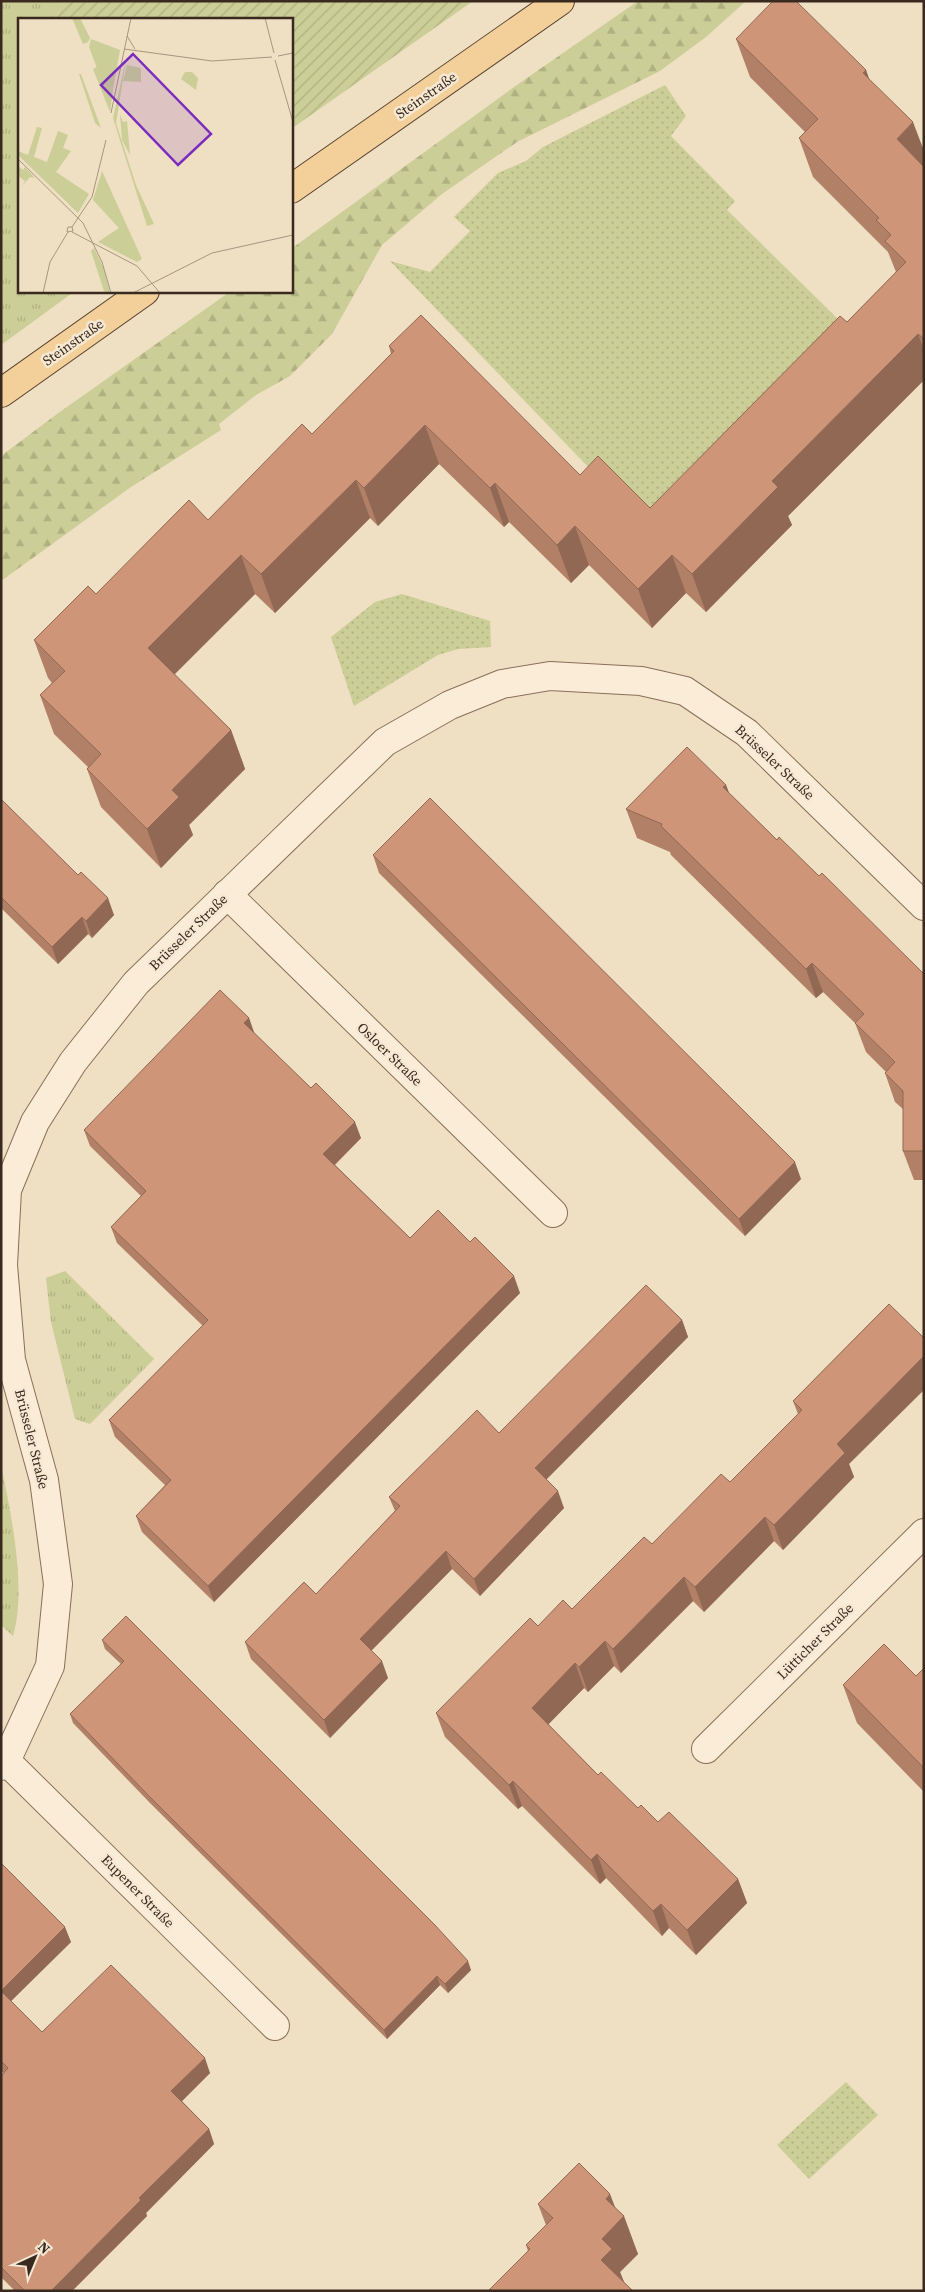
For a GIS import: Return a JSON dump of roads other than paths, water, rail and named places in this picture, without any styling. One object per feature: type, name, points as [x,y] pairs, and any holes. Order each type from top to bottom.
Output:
[{"type":"main road","name":"Steinstraße","points":[[292,188],[560,1]]},
{"type":"main road","name":"Steinstraße","points":[[1,393],[144,292]]},
{"type":"street","name":"Brüsseler Straße","points":[[3,1761],[50,1666],[58,1584],[44,1480],[11,1360],[3,1265],[8,1190],[35,1122],[73,1062],[136,983],[385,742],[450,705],[502,684],[550,676],[641,681],[684,691],[747,733],[924,906]]},
{"type":"street","name":"Osloer Straße","points":[[227,894],[553,1213]]},
{"type":"street","name":"Lütticher Straße","points":[[706,1749],[924,1533]]},
{"type":"street","name":"Eupener Straße","points":[[3,1761],[275,2026]]}]
